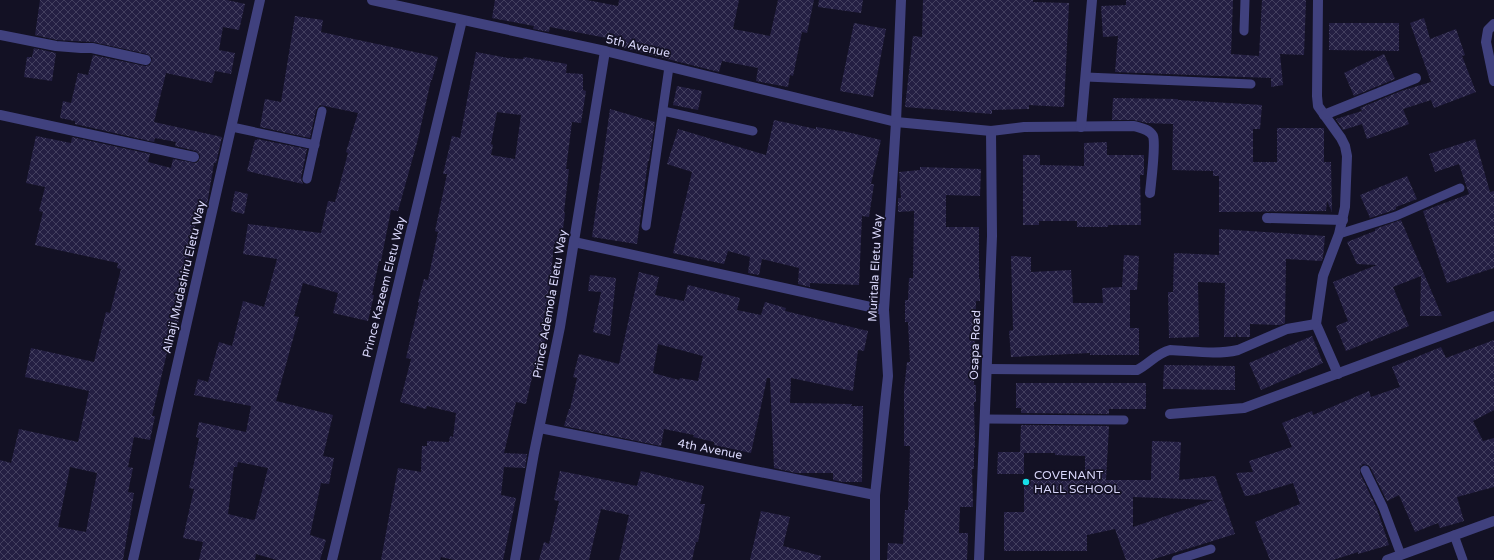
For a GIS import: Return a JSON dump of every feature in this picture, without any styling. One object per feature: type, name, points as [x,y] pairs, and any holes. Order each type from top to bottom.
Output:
[{"type":"street","name":"Alhaji Mudashiru Eletu Way","points":[[134,560],[260,0]]},
{"type":"street","name":"5th Avenue","points":[[372,0],[605,52],[896,122],[991,131],[1024,127],[1134,126],[1146,129],[1153,137],[1150,193]]},
{"type":"street","name":"Muritala Eletu Way","points":[[876,560],[875,495],[888,376],[884,310],[896,122],[901,0]]},
{"type":"street","points":[[1081,127],[1092,0]]},
{"type":"street","points":[[1318,0],[1318,106],[1341,138],[1345,146],[1347,156],[1343,220],[1323,276],[1316,324],[1338,374]]},
{"type":"street","name":"Prince Kazeem Eletu Way","points":[[332,560],[462,20]]},
{"type":"street","points":[[1494,24],[1488,30],[1486,42],[1494,82]]},
{"type":"street","points":[[0,35],[56,46],[92,48],[146,60]]},
{"type":"street","name":"Prince Ademola Eletu Way","points":[[515,560],[560,327],[605,52]]},
{"type":"street","points":[[1324,114],[1416,78]]},
{"type":"street","points":[[0,115],[194,156]]},
{"type":"street","name":"Osapa Road","points":[[979,560],[992,236],[991,131]]},
{"type":"street","points":[[1267,218],[1343,220]]},
{"type":"street","points":[[574,242],[884,310]]},
{"type":"street","points":[[1170,414],[1244,408],[1494,316]]},
{"type":"street","points":[[987,369],[1138,370],[1165,351],[1216,353],[1231,352],[1287,329],[1316,324]]},
{"type":"street","name":"4th Avenue","points":[[540,428],[875,495]]},
{"type":"street","points":[[1387,560],[1494,521]]},
{"type":"lane","points":[[1244,31],[1245,0]]},
{"type":"lane","points":[[646,226],[669,67]]},
{"type":"lane","points":[[1086,77],[1251,84]]},
{"type":"lane","points":[[307,179],[322,111]]},
{"type":"lane","points":[[663,111],[753,131]]},
{"type":"lane","points":[[232,127],[315,145]]},
{"type":"lane","points":[[1339,234],[1396,216],[1460,188]]},
{"type":"lane","points":[[985,419],[1124,420]]},
{"type":"lane","points":[[1365,470],[1384,506],[1401,555]]},
{"type":"lane","points":[[1454,535],[1463,560]]},
{"type":"lane","points":[[1176,560],[1211,549]]},
{"type":"building","points":[[40,0],[227,0],[245,4],[239,30],[223,27],[219,50],[235,53],[231,74],[215,71],[212,83],[166,73],[154,122],[222,137],[216,163],[214,163],[207,205],[201,205],[187,257],[189,257],[182,292],[186,293],[178,324],[174,323],[152,416],[155,416],[150,440],[134,437],[128,467],[133,468],[128,492],[134,493],[123,560],[0,560],[0,460],[11,463],[19,429],[78,442],[89,391],[25,377],[31,348],[94,362],[106,312],[110,313],[121,269],[117,268],[118,263],[35,245],[43,212],[39,211],[45,187],[26,183],[36,136],[71,143],[72,137],[150,154],[148,162],[171,168],[173,159],[196,163],[199,161],[200,155],[196,151],[175,146],[176,142],[155,138],[154,142],[75,124],[75,121],[60,118],[63,101],[71,103],[78,73],[88,75],[93,55],[145,66],[150,65],[152,58],[147,54],[93,42],[57,40],[35,35]],"holes":[[[70,467],[97,473],[86,532],[58,527]]]},
{"type":"building","points":[[495,0],[587,0],[618,6],[619,0],[739,0],[733,29],[770,36],[778,0],[814,0],[807,33],[802,32],[793,76],[790,75],[788,87],[756,81],[758,68],[722,61],[719,72],[616,46],[617,40],[550,27],[549,32],[533,29],[534,26],[492,18]]},
{"type":"building","points":[[819,0],[863,0],[861,13],[818,7]]},
{"type":"building","points":[[923,0],[1033,0],[1033,2],[1069,3],[1064,107],[1029,105],[1029,109],[992,110],[992,114],[905,107],[913,36],[922,37]]},
{"type":"building","points":[[1126,0],[1233,0],[1231,54],[1259,56],[1262,0],[1306,0],[1304,55],[1280,54],[1283,85],[1271,87],[1271,78],[1115,72],[1118,36],[1103,37],[1101,6],[1126,5]]},
{"type":"building","points":[[295,16],[323,20],[321,32],[438,57],[431,80],[418,139],[398,211],[391,210],[381,261],[379,261],[372,295],[374,295],[368,321],[333,313],[338,293],[303,283],[294,316],[299,317],[276,401],[333,415],[323,456],[334,458],[329,484],[321,483],[310,535],[326,540],[320,560],[277,560],[256,554],[255,560],[199,560],[203,542],[183,538],[194,489],[189,488],[199,438],[196,437],[199,422],[246,432],[251,406],[194,395],[198,379],[208,382],[219,342],[232,346],[243,301],[264,307],[277,259],[243,254],[248,224],[321,233],[328,201],[335,202],[348,153],[346,152],[358,113],[320,105],[316,110],[310,138],[260,127],[265,99],[281,102]],"holes":[[[238,462],[268,468],[255,519],[253,520],[228,514],[234,467],[237,467]]]},
{"type":"building","points":[[1424,18],[1430,39],[1456,29],[1465,55],[1462,56],[1476,92],[1434,108],[1431,100],[1403,109],[1409,124],[1367,139],[1362,124],[1343,130],[1336,119],[1362,111],[1360,108],[1401,91],[1431,82],[1410,23]]},
{"type":"building","points":[[854,23],[886,29],[873,97],[840,91]]},
{"type":"building","points":[[1329,23],[1399,23],[1399,51],[1329,50]]},
{"type":"building","points":[[34,48],[56,53],[52,81],[24,77],[27,57],[32,57]]},
{"type":"building","points":[[476,52],[508,58],[523,59],[524,57],[567,64],[566,73],[583,74],[583,90],[586,91],[581,123],[572,122],[566,169],[569,169],[561,245],[554,244],[543,336],[546,337],[541,365],[535,364],[526,404],[516,402],[504,453],[527,454],[525,468],[504,467],[501,495],[516,498],[503,560],[454,560],[441,557],[440,560],[381,560],[398,468],[421,472],[422,446],[427,446],[427,441],[449,442],[450,436],[453,437],[456,413],[427,406],[426,409],[400,402],[411,359],[406,358],[418,302],[424,279],[428,280],[438,232],[435,231],[447,174],[443,174],[452,136],[460,138]],"holes":[[[497,112],[521,115],[515,159],[491,155],[493,145],[491,144]]]},
{"type":"building","points":[[1384,54],[1395,79],[1354,96],[1344,73]]},
{"type":"building","points":[[677,86],[702,91],[698,110],[673,105]]},
{"type":"building","points":[[1113,98],[1178,99],[1262,105],[1260,129],[1253,129],[1253,162],[1277,162],[1277,128],[1324,128],[1324,162],[1331,162],[1332,212],[1327,201],[1326,211],[1219,212],[1219,176],[1213,176],[1213,171],[1172,170],[1173,124],[1147,123],[1134,120],[1112,120]]},
{"type":"building","points":[[610,109],[655,122],[648,161],[637,244],[592,237]]},
{"type":"building","points":[[774,120],[816,129],[816,127],[847,132],[881,140],[871,184],[874,184],[869,217],[862,216],[859,285],[810,283],[810,287],[798,284],[799,268],[762,259],[759,275],[748,273],[750,257],[728,251],[724,264],[673,253],[692,172],[667,164],[678,129],[766,155]]},
{"type":"building","points":[[257,139],[307,149],[301,178],[303,184],[247,171],[255,140]]},
{"type":"building","points":[[1475,139],[1490,192],[1494,191],[1494,268],[1447,283],[1423,211],[1469,194],[1459,164],[1435,172],[1429,154]]},
{"type":"building","points":[[1107,142],[1107,155],[1144,155],[1144,175],[1140,175],[1141,225],[1077,227],[1077,221],[1039,221],[1039,225],[1023,225],[1023,155],[1040,155],[1040,165],[1084,166],[1084,143]]},
{"type":"building","points":[[920,167],[981,169],[980,196],[946,195],[946,227],[979,227],[980,301],[976,301],[974,385],[976,385],[976,402],[974,402],[975,448],[974,469],[972,469],[973,507],[960,507],[959,533],[968,533],[967,560],[887,560],[888,543],[903,544],[905,510],[908,510],[909,484],[910,446],[904,446],[904,390],[907,362],[910,362],[908,322],[905,322],[905,300],[908,300],[909,278],[913,278],[914,211],[898,212],[898,198],[901,198],[899,172],[920,170]]},
{"type":"building","points":[[1407,176],[1417,199],[1396,207],[1394,210],[1370,218],[1360,195]]},
{"type":"building","points":[[235,191],[248,194],[244,214],[231,211]]},
{"type":"building","points":[[1401,220],[1442,316],[1420,316],[1421,276],[1393,287],[1409,326],[1346,351],[1336,326],[1348,321],[1333,282],[1377,265],[1357,264],[1347,242],[1375,231],[1375,229]]},
{"type":"building","points":[[1219,229],[1325,236],[1322,261],[1286,259],[1285,323],[1280,325],[1250,324],[1250,337],[1238,337],[1236,332],[1236,337],[1224,337],[1225,283],[1198,282],[1199,337],[1169,338],[1168,292],[1173,292],[1174,253],[1219,255]]},
{"type":"building","points":[[1124,255],[1139,256],[1137,290],[1130,290],[1130,328],[1139,328],[1139,355],[1090,355],[1090,353],[1011,357],[1009,331],[1013,330],[1011,256],[1031,257],[1031,272],[1071,270],[1073,303],[1103,303],[1102,288],[1122,287]]},
{"type":"building","points":[[639,272],[659,277],[655,295],[684,301],[688,285],[740,298],[737,310],[761,315],[765,302],[786,308],[785,311],[868,331],[864,351],[858,350],[853,391],[791,378],[790,403],[852,404],[851,406],[863,406],[862,482],[843,482],[833,480],[833,473],[796,473],[774,468],[770,378],[767,378],[751,453],[714,445],[714,442],[693,437],[694,435],[664,429],[661,446],[564,426],[570,409],[577,378],[573,377],[579,354],[619,364]],"holes":[[[658,344],[703,356],[698,381],[680,378],[679,380],[653,373]]]},
{"type":"building","points":[[590,275],[616,278],[610,336],[593,332],[601,292],[588,291]]},
{"type":"building","points":[[1312,336],[1323,363],[1261,390],[1249,363]]},
{"type":"building","points":[[1494,340],[1494,410],[1473,421],[1483,441],[1494,438],[1494,487],[1457,497],[1464,521],[1440,528],[1438,523],[1415,532],[1399,495],[1387,501],[1370,467],[1363,464],[1360,467],[1360,473],[1377,509],[1389,545],[1358,554],[1358,552],[1333,560],[1270,560],[1255,522],[1300,504],[1293,483],[1245,496],[1236,473],[1253,472],[1249,461],[1292,447],[1282,423],[1312,411],[1313,415],[1369,391],[1371,397],[1400,387],[1392,367],[1441,347],[1446,358]]},
{"type":"building","points":[[1164,365],[1235,366],[1235,390],[1163,389]]},
{"type":"building","points":[[1016,383],[1146,383],[1146,409],[1109,409],[1109,414],[1021,413],[1021,408],[1016,408]]},
{"type":"building","points":[[1021,425],[1109,426],[1106,480],[1151,480],[1152,441],[1181,442],[1179,480],[1215,476],[1235,534],[1151,560],[1126,560],[1115,529],[1087,535],[1087,551],[1004,551],[1004,512],[1024,512],[1024,480],[1085,480],[1085,456],[1055,455],[1055,453],[1024,453],[1024,474],[997,474],[998,452],[1020,452]],"holes":[[[1133,497],[1214,500],[1133,527]]]},
{"type":"building","points":[[560,471],[637,486],[641,471],[704,486],[700,504],[705,504],[698,542],[696,542],[692,560],[619,560],[629,515],[601,509],[589,560],[539,560],[544,542],[549,544],[559,501],[554,500]]},
{"type":"building","points":[[761,511],[790,517],[783,546],[821,556],[820,560],[750,560]]},
{"type":"place","name":"COVENANT HALL SCHOOL","points":[[1026,482]]}]
